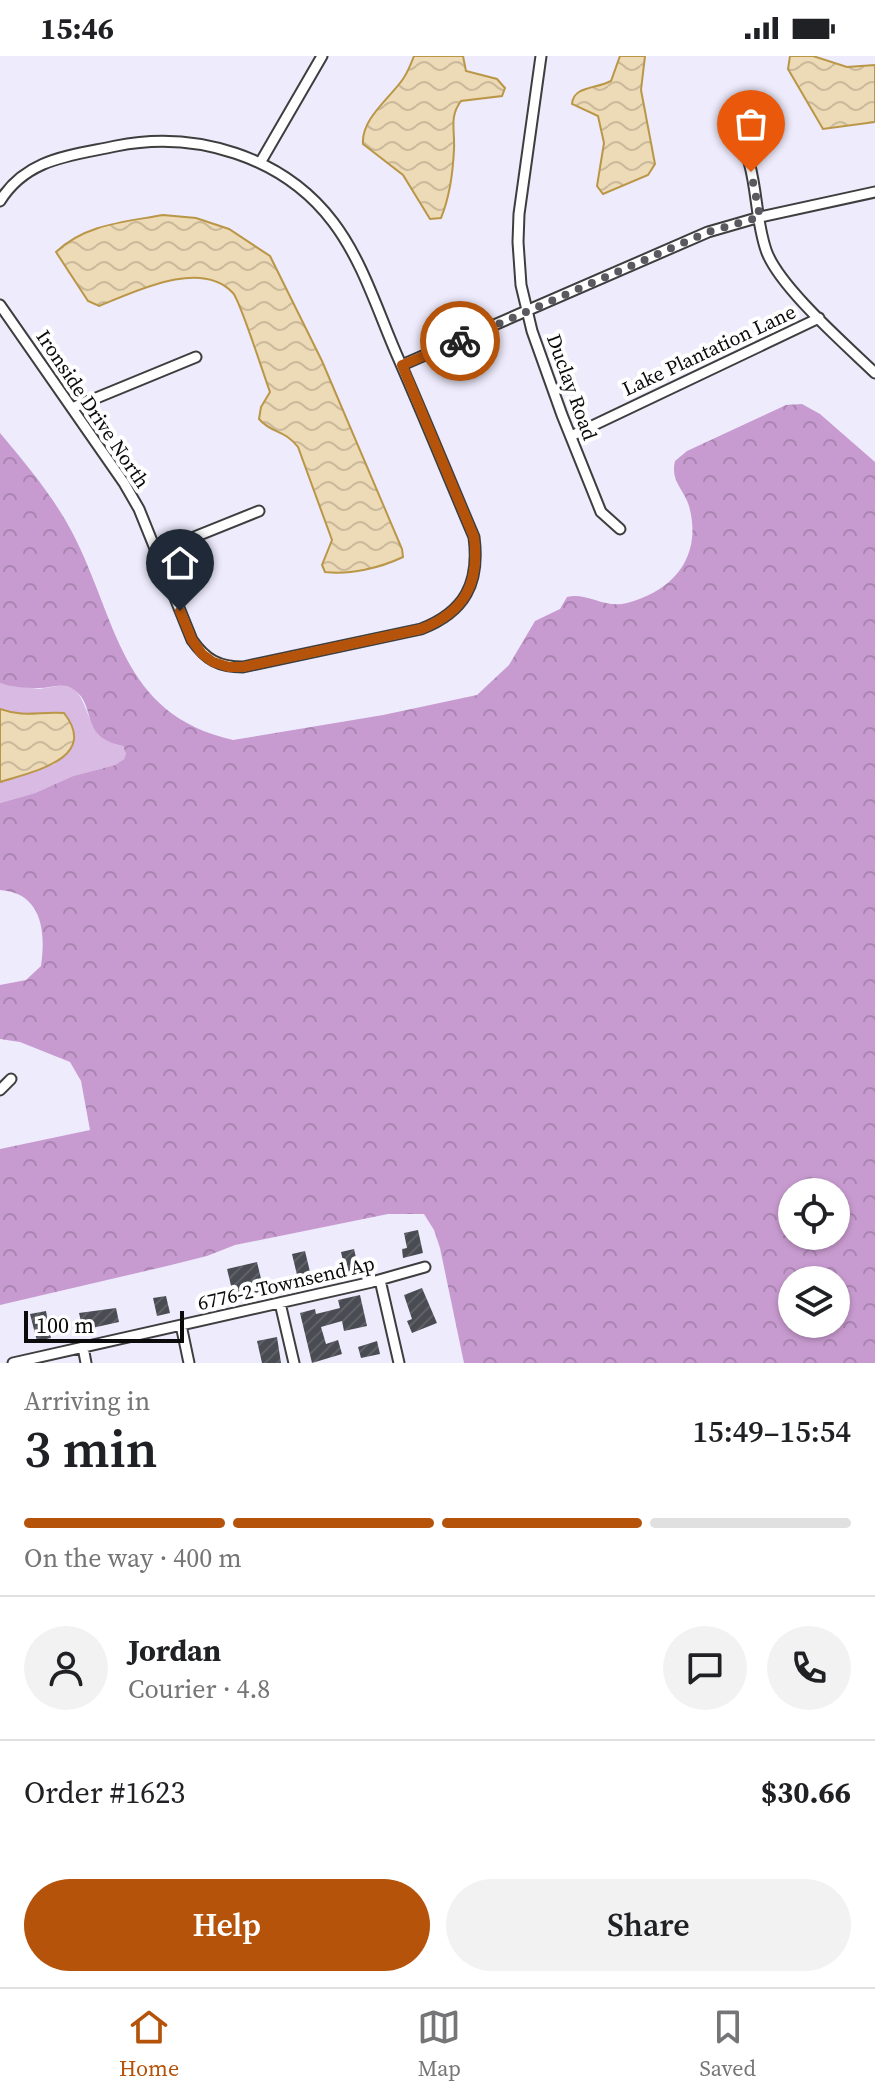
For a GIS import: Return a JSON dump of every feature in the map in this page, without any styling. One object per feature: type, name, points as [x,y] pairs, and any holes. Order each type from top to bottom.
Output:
[{"type":"street","points":[[260,163],[322,56]]},
{"type":"street","name":"Duclay Road","points":[[541,56],[519,214],[521,285],[571,436],[601,512],[620,529]]},
{"type":"street","points":[[732,128],[745,145],[766,250],[773,265],[819,318],[875,373]]},
{"type":"street","points":[[0,201],[7,190],[31,168],[54,159],[154,141],[191,142],[228,149],[260,163],[300,188],[332,220],[359,267],[402,365],[708,232],[760,217],[875,192]]},
{"type":"street","name":"Ironside Drive North","points":[[0,305],[124,483],[157,552],[192,640],[202,654],[213,662],[243,667],[421,629],[438,623],[455,610],[467,594],[474,579],[477,557],[474,537],[402,365]]},
{"type":"street","name":"Lake Plantation Lane","points":[[571,436],[819,318]]},
{"type":"street","points":[[72,408],[196,357]]},
{"type":"street","points":[[157,552],[259,511]]},
{"type":"street","points":[[0,1090],[11,1079]]},
{"type":"street","name":"6776-2 Townsend Ap","points":[[13,1363],[380,1280],[425,1267]]},
{"type":"street","points":[[380,1280],[399,1363]]},
{"type":"street","points":[[280,1303],[294,1363]]},
{"type":"street","points":[[181,1325],[189,1363]]},
{"type":"street","points":[[83,1347],[86,1363]]},
{"type":"shaded area","points":[[0,683],[39,689],[64,685],[75,689],[97,731],[111,743],[123,746],[124,759],[115,765],[73,776],[35,793],[0,803],[0,782],[55,764],[50,712],[25,715],[0,709]]},
{"type":"green space","points":[[802,404],[820,414],[875,462],[875,1363],[464,1363],[440,1248],[424,1214],[388,1214],[235,1245],[207,1256],[0,1305],[0,1149],[90,1130],[81,1081],[70,1062],[20,1042],[0,1039],[0,985],[26,980],[41,966],[43,940],[33,906],[25,898],[0,890],[0,803],[35,793],[73,776],[115,765],[126,754],[123,746],[100,736],[85,703],[73,689],[60,685],[28,688],[0,683],[0,433],[65,519],[113,630],[144,686],[166,709],[195,727],[233,740],[383,715],[477,695],[509,665],[535,621],[560,609],[567,597],[619,604],[658,590],[680,569],[692,541],[689,506],[674,474],[675,461],[687,451],[786,405]]},
{"type":"water","points":[[414,56],[463,56],[466,71],[497,79],[505,88],[502,96],[461,101],[457,107],[452,175],[441,218],[430,219],[403,175],[363,144],[371,117],[403,79]]},
{"type":"water","points":[[620,56],[645,56],[641,90],[655,164],[648,175],[603,194],[597,186],[604,143],[598,116],[572,104],[573,98],[581,91],[611,81]]},
{"type":"water","points":[[790,56],[813,56],[847,67],[875,65],[875,122],[823,129],[788,69]]},
{"type":"water","points":[[163,215],[196,218],[229,229],[270,256],[322,361],[403,557],[365,570],[325,572],[322,565],[332,540],[298,447],[259,419],[261,407],[270,392],[233,293],[219,283],[203,278],[186,278],[148,287],[99,306],[88,301],[56,252],[93,230]]},
{"type":"water","points":[[0,709],[25,714],[64,713],[73,729],[74,742],[57,761],[0,782]]},
{"type":"building","points":[[418,1230],[423,1253],[403,1258],[402,1249],[407,1248],[404,1233]]},
{"type":"building","points":[[354,1249],[359,1271],[346,1274],[341,1252]]},
{"type":"building","points":[[305,1251],[311,1276],[298,1279],[292,1254]]},
{"type":"building","points":[[257,1262],[264,1291],[234,1298],[227,1269]]},
{"type":"building","points":[[422,1288],[437,1323],[412,1333],[407,1321],[412,1319],[404,1295]]},
{"type":"building","points":[[360,1295],[367,1326],[344,1331],[342,1321],[321,1327],[326,1344],[338,1340],[342,1354],[312,1363],[300,1313],[315,1309],[316,1314],[340,1308],[338,1300]]},
{"type":"building","points":[[166,1296],[170,1313],[157,1316],[153,1298]]},
{"type":"building","points":[[116,1308],[119,1322],[83,1330],[79,1313]]},
{"type":"building","points":[[46,1311],[51,1338],[37,1341],[30,1314]]},
{"type":"building","points":[[277,1337],[281,1363],[262,1363],[257,1341]]},
{"type":"building","points":[[377,1341],[380,1354],[361,1358],[358,1347]]},
{"type":"way so far","points":[[460,341],[708,232],[760,217],[751,172]]},
{"type":"route","points":[[180,611],[192,640],[202,654],[213,662],[243,667],[421,629],[438,623],[455,610],[474,579],[477,557],[474,537],[402,365],[460,341]]}]
